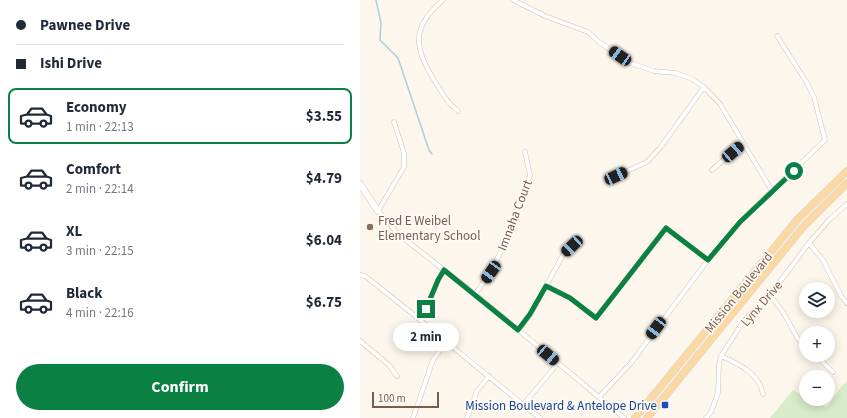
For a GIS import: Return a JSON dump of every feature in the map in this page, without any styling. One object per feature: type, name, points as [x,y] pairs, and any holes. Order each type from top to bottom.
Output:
[{"type":"main road","name":"Mission Boulevard","points":[[635,418],[797,220],[847,172]]},
{"type":"main road","name":"Mission Boulevard","points":[[647,418],[803,228],[847,183]]},
{"type":"street","points":[[443,0],[432,10],[421,25],[419,48],[424,65],[450,106],[458,111]]},
{"type":"street","points":[[513,0],[545,16],[588,32],[599,42],[630,64],[654,71],[675,73],[690,78],[704,87],[720,104],[772,191]]},
{"type":"street","points":[[599,396],[630,363],[708,260],[740,222],[825,140],[814,97],[807,83],[777,36]]},
{"type":"street","points":[[616,176],[647,162],[660,148],[704,87]]},
{"type":"street","points":[[378,211],[404,168],[404,153],[394,122]]},
{"type":"street","points":[[712,170],[743,143]]},
{"type":"street","name":"Imnaha Court","points":[[475,294],[491,272],[503,247],[530,175],[525,152]]},
{"type":"street","points":[[360,184],[378,211],[398,234],[475,294],[624,418]]},
{"type":"street","name":"Lynx Drive","points":[[706,418],[711,412],[718,393],[719,364],[721,356],[743,322],[752,311],[770,295],[828,220],[847,204]]},
{"type":"street","points":[[546,286],[570,298],[596,318],[666,228],[708,260]]},
{"type":"street","points":[[809,243],[823,260],[841,296],[847,303]]},
{"type":"street","points":[[518,330],[530,314],[564,253],[572,246]]},
{"type":"street","points":[[419,318],[428,305],[438,280],[444,270]]},
{"type":"street","points":[[360,275],[366,276],[419,318],[446,342],[540,418]]},
{"type":"street","points":[[770,295],[783,312],[799,341]]},
{"type":"street","points":[[360,341],[390,364],[396,376]]},
{"type":"street","points":[[413,418],[433,360],[446,342]]},
{"type":"street","points":[[721,356],[745,368],[761,386],[763,394]]},
{"type":"street","points":[[822,362],[831,370]]},
{"type":"street","points":[[523,405],[558,363]]},
{"type":"street","points":[[467,418],[477,391],[489,376]]},
{"type":"green space","points":[[847,381],[847,418],[770,418],[793,390],[799,393],[799,406],[826,407],[835,406],[835,395]]},
{"type":"waterway","points":[[376,0],[381,23],[380,40],[398,58],[429,150],[432,154]]},
{"type":"place","name":"Fred E Weibel Elementary School","points":[[370,227]]},
{"type":"place","name":"Mission Boulevard & Antelope Drive","points":[[665,405]]},
{"type":"route","points":[[426,309],[438,280],[444,270],[518,330],[530,314],[546,286],[570,298],[596,318],[666,228],[708,260],[740,222],[794,171]]}]
